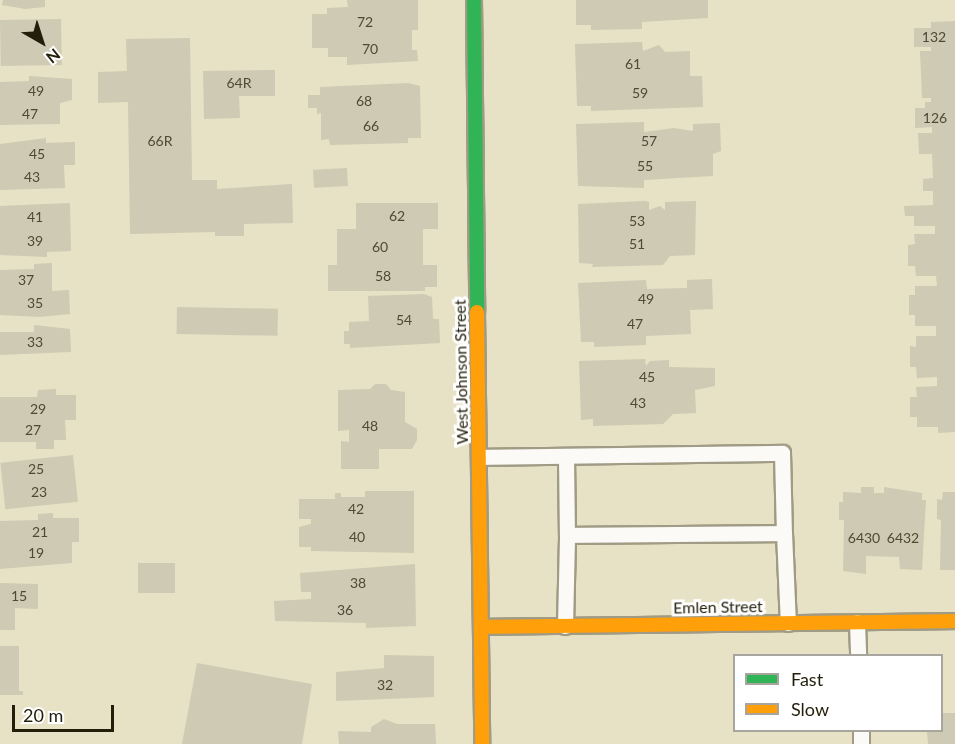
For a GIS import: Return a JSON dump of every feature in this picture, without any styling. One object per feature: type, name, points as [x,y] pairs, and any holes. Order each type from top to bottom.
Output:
[{"type":"street","name":"West Johnson Street","points":[[474,0],[482,744]]},
{"type":"street","name":"Emlen Street","points":[[481,627],[955,621]]},
{"type":"lane","points":[[478,457],[782,453],[789,623]]},
{"type":"lane","points":[[565,626],[566,456]]},
{"type":"lane","points":[[567,535],[784,532]]},
{"type":"lane","points":[[856,622],[858,654]]},
{"type":"building","points":[[3,0],[45,0],[45,7],[25,9],[2,5]]},
{"type":"building","points":[[347,0],[418,0],[418,30],[412,30],[412,50],[417,50],[418,61],[347,65],[347,57],[328,57],[328,48],[312,48],[312,14],[327,14],[327,8],[348,7]]},
{"type":"building","points":[[576,0],[708,0],[708,18],[642,22],[642,29],[591,30],[591,25],[576,25]]},
{"type":"building","points":[[61,19],[62,65],[1,66],[0,20]]},
{"type":"building","points":[[955,21],[955,432],[938,433],[938,427],[917,427],[917,417],[910,417],[910,397],[917,397],[916,387],[937,386],[937,377],[917,378],[916,367],[910,367],[910,346],[916,347],[916,336],[936,336],[936,326],[915,326],[915,315],[909,315],[909,295],[915,295],[915,286],[937,286],[936,276],[916,276],[915,266],[908,266],[908,245],[915,244],[914,234],[935,234],[935,226],[914,226],[914,216],[905,216],[904,206],[933,205],[933,191],[923,191],[923,179],[933,178],[932,154],[919,154],[918,133],[932,133],[932,127],[915,128],[915,108],[925,108],[925,102],[931,102],[931,98],[922,98],[920,51],[931,51],[931,47],[914,47],[914,28],[931,28],[931,22]]},
{"type":"building","points":[[190,38],[192,180],[217,180],[217,189],[292,184],[293,223],[244,224],[244,236],[215,236],[215,232],[130,234],[128,102],[98,103],[98,72],[127,71],[126,39]]},
{"type":"building","points":[[642,42],[643,51],[659,45],[665,52],[690,51],[690,76],[702,76],[703,107],[591,111],[591,106],[577,106],[575,44]]},
{"type":"building","points":[[275,70],[275,96],[239,96],[240,118],[204,119],[203,71]]},
{"type":"building","points":[[29,76],[72,79],[72,100],[60,103],[60,124],[0,125],[0,82],[29,81]]},
{"type":"building","points":[[408,83],[420,86],[421,138],[408,138],[408,143],[330,145],[329,139],[321,140],[321,113],[317,114],[317,108],[308,108],[308,95],[320,95],[320,87]]},
{"type":"building","points":[[644,122],[644,132],[674,128],[693,131],[693,124],[720,123],[721,151],[713,154],[713,176],[644,180],[644,188],[578,186],[576,124]]},
{"type":"building","points":[[46,138],[46,143],[75,142],[75,165],[64,165],[65,188],[0,190],[0,144]]},
{"type":"building","points":[[347,168],[348,186],[314,188],[313,170]]},
{"type":"building","points":[[696,201],[695,255],[670,256],[663,265],[592,267],[593,264],[579,263],[578,204],[649,202],[649,210],[660,206],[665,210],[665,202]]},
{"type":"building","points":[[70,203],[71,251],[47,252],[47,257],[0,255],[0,206]]},
{"type":"building","points":[[356,203],[438,203],[438,229],[423,229],[423,265],[437,265],[437,287],[425,287],[425,291],[328,291],[328,265],[337,265],[337,229],[356,229]]},
{"type":"building","points":[[52,263],[52,291],[69,290],[70,314],[39,317],[0,315],[0,270],[34,269],[34,264]]},
{"type":"building","points":[[712,279],[713,309],[690,310],[691,334],[646,336],[646,345],[594,347],[594,342],[581,342],[578,283],[646,280],[647,289],[687,288],[687,280]]},
{"type":"building","points":[[424,294],[432,297],[433,319],[439,319],[440,343],[350,348],[350,344],[344,344],[344,331],[349,331],[349,322],[369,321],[368,296]]},
{"type":"building","points":[[177,307],[278,309],[278,336],[177,334]]},
{"type":"building","points":[[34,325],[70,329],[71,352],[0,355],[0,332],[34,332]]},
{"type":"building","points":[[645,359],[646,366],[650,361],[669,360],[669,367],[715,368],[715,386],[695,390],[696,413],[673,414],[663,424],[593,426],[593,419],[581,420],[579,361]]},
{"type":"building","points":[[375,384],[386,384],[391,390],[405,392],[405,422],[417,429],[417,440],[412,449],[379,449],[379,469],[341,469],[341,441],[349,442],[349,430],[338,431],[338,390],[370,389]]},
{"type":"building","points":[[56,389],[56,395],[76,395],[76,420],[65,420],[66,440],[54,440],[54,449],[36,449],[36,442],[0,442],[0,397],[37,397],[38,390]]},
{"type":"building","points":[[73,455],[78,502],[5,509],[0,463]]},
{"type":"building","points":[[861,487],[874,487],[874,493],[884,493],[884,487],[922,493],[922,500],[926,500],[922,570],[900,569],[899,557],[866,556],[866,574],[843,571],[844,520],[839,520],[839,502],[843,502],[843,492],[861,493]]},
{"type":"building","points":[[365,491],[414,491],[414,553],[311,551],[311,547],[299,547],[299,527],[311,524],[311,519],[299,519],[299,499],[335,499],[335,493],[341,493],[341,497],[365,497]]},
{"type":"building","points":[[943,492],[955,492],[955,570],[940,570],[941,520],[937,519],[937,499],[942,500]]},
{"type":"building","points":[[53,513],[53,518],[79,518],[79,542],[72,542],[72,563],[0,569],[0,521],[38,520],[38,514]]},
{"type":"building","points":[[138,563],[175,563],[175,593],[138,593]]},
{"type":"building","points":[[415,564],[416,626],[366,628],[366,623],[275,621],[274,601],[311,599],[311,592],[301,592],[300,573]]},
{"type":"building","points":[[0,583],[38,584],[38,609],[15,608],[15,630],[0,630]]},
{"type":"building","points":[[0,646],[19,646],[19,691],[23,691],[23,695],[0,695]]},
{"type":"building","points":[[384,655],[434,656],[434,697],[336,701],[336,672],[384,668]]},
{"type":"building","points":[[197,663],[312,684],[302,744],[182,744]]},
{"type":"building","points":[[943,713],[955,713],[955,744],[928,744],[927,732],[943,732]]},
{"type":"building","points":[[384,719],[397,724],[435,724],[436,744],[339,744],[338,731],[371,732],[371,727]]},
{"type":"traffic: fast","points":[[474,0],[477,312]]},
{"type":"traffic: slow","points":[[477,312],[482,744]]},
{"type":"traffic: slow","points":[[481,627],[955,621]]}]
